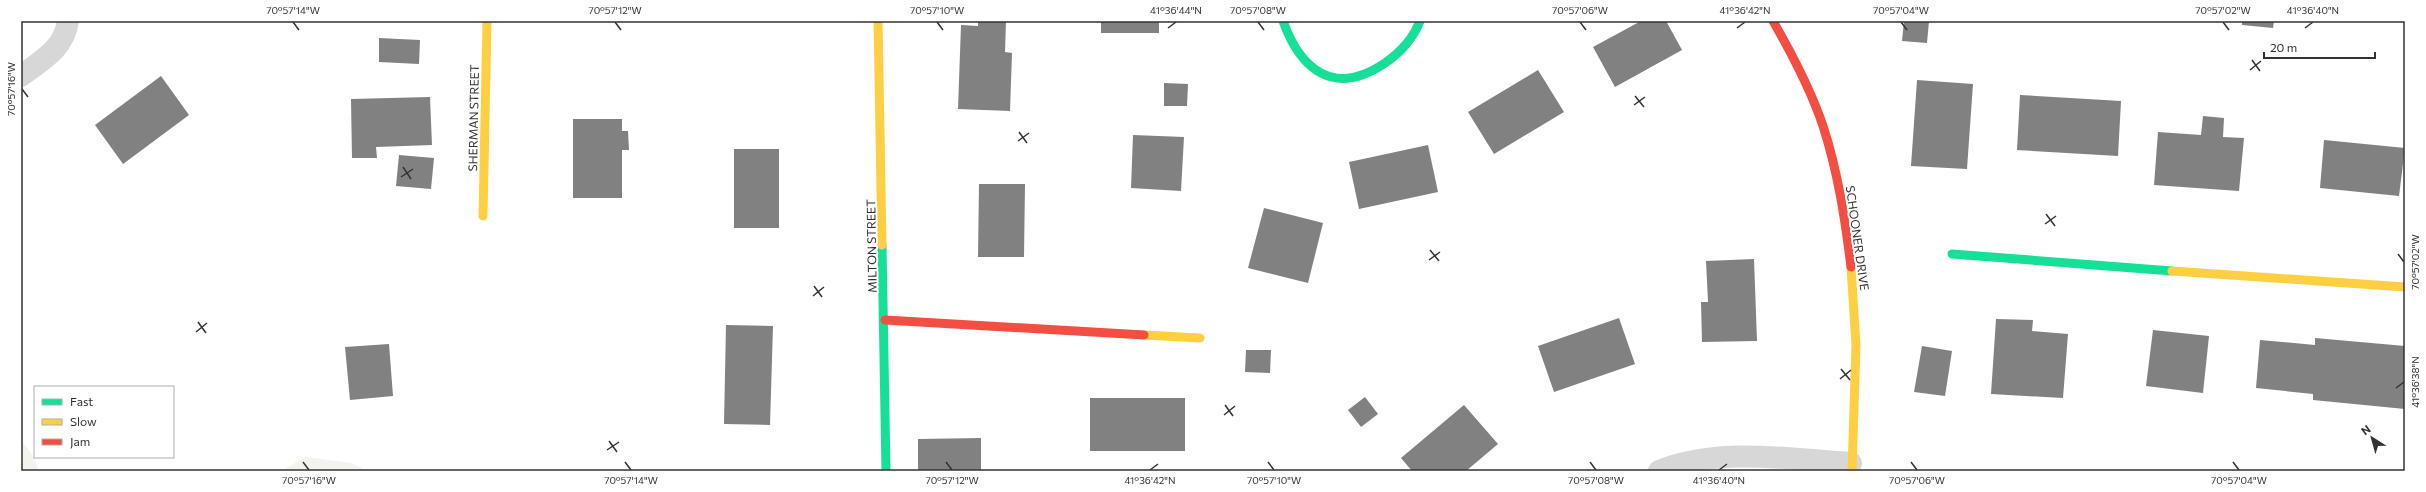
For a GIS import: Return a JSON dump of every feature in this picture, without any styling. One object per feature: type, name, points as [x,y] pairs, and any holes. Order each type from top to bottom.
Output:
[{"type":"street","points":[[21,76],[57,49],[63,38],[68,21]]},
{"type":"street","name":"SHERMAN STREET","points":[[483,216],[487,21]]},
{"type":"street","name":"MILTON STREET","points":[[878,21],[885,320],[886,471]]},
{"type":"street","points":[[1283,21],[1293,47],[1306,64],[1322,75],[1344,80],[1359,77],[1381,68],[1412,38],[1420,21]]},
{"type":"street","name":"SCHOONER DRIVE","points":[[1773,21],[1792,55],[1823,125],[1842,197],[1852,271],[1856,345],[1851,467]]},
{"type":"street","points":[[1952,254],[2195,273],[2405,287]]},
{"type":"street","points":[[885,320],[1200,338]]},
{"type":"street","points":[[1659,471],[1688,461],[1741,456],[1851,467]]},
{"type":"shaded area","points":[[21,440],[34,457],[39,471],[21,471]]},
{"type":"shaded area","points":[[306,457],[352,463],[367,471],[281,471]]},
{"type":"building","points":[[978,21],[1006,21],[1005,52],[1012,53],[1010,111],[958,109],[961,25],[978,26]]},
{"type":"building","points":[[1101,21],[1159,21],[1159,33],[1101,33]]},
{"type":"building","points":[[1641,21],[1666,21],[1682,50],[1615,87],[1593,47]]},
{"type":"building","points":[[1904,21],[1929,21],[1927,43],[1902,41]]},
{"type":"building","points":[[2242,21],[2274,21],[2273,28],[2242,25]]},
{"type":"building","points":[[379,38],[420,40],[419,64],[379,62]]},
{"type":"building","points":[[1538,70],[1564,112],[1494,154],[1468,112]]},
{"type":"building","points":[[161,76],[189,115],[123,164],[95,125]]},
{"type":"building","points":[[1917,80],[1973,84],[1967,169],[1911,166]]},
{"type":"building","points":[[1164,83],[1188,84],[1187,106],[1164,106]]},
{"type":"building","points":[[2020,95],[2121,101],[2118,156],[2017,150]]},
{"type":"building","points":[[430,97],[432,145],[376,147],[377,158],[352,158],[351,99]]},
{"type":"building","points":[[2203,116],[2224,118],[2223,137],[2244,138],[2239,191],[2154,185],[2158,132],[2201,135]]},
{"type":"building","points":[[573,119],[622,119],[622,131],[628,131],[629,150],[622,150],[622,198],[573,198]]},
{"type":"building","points":[[1133,135],[1184,137],[1181,191],[1131,188]]},
{"type":"building","points":[[2324,140],[2405,148],[2399,196],[2320,188]]},
{"type":"building","points":[[1428,145],[1438,192],[1359,209],[1349,162]]},
{"type":"building","points":[[734,149],[779,149],[779,228],[734,228]]},
{"type":"building","points":[[399,155],[434,158],[431,189],[396,186]]},
{"type":"building","points":[[979,184],[1025,184],[1024,257],[978,257]]},
{"type":"building","points":[[1264,208],[1323,223],[1308,283],[1248,268]]},
{"type":"building","points":[[1754,259],[1757,341],[1702,342],[1701,302],[1708,302],[1706,261]]},
{"type":"building","points":[[1619,318],[1635,364],[1554,392],[1538,346]]},
{"type":"building","points":[[1996,319],[2033,320],[2032,331],[2068,334],[2063,398],[1991,394]]},
{"type":"building","points":[[726,325],[773,326],[770,425],[724,424]]},
{"type":"building","points":[[2153,330],[2209,336],[2203,393],[2146,386]]},
{"type":"building","points":[[2315,338],[2405,346],[2405,409],[2313,400],[2313,394],[2256,388],[2260,340],[2315,345]]},
{"type":"building","points":[[389,344],[393,396],[350,400],[345,347]]},
{"type":"building","points":[[1922,346],[1952,351],[1945,396],[1914,392]]},
{"type":"building","points":[[1246,350],[1271,350],[1270,373],[1245,372]]},
{"type":"building","points":[[1365,397],[1378,414],[1361,427],[1348,410]]},
{"type":"building","points":[[1090,398],[1185,398],[1185,451],[1090,451]]},
{"type":"building","points":[[1464,405],[1498,444],[1466,471],[1412,471],[1401,458]]},
{"type":"building","points":[[981,438],[981,471],[918,471],[918,439]]},
{"type":"traffic: fast","points":[[1283,21],[1290,39],[1310,65],[1322,74],[1336,78],[1350,78],[1367,73],[1385,63],[1406,45],[1414,34],[1420,21]]},
{"type":"traffic: fast","points":[[882,245],[886,471]]},
{"type":"traffic: fast","points":[[1952,254],[2172,271]]},
{"type":"traffic: slow","points":[[483,216],[487,21]]},
{"type":"traffic: slow","points":[[878,21],[882,245]]},
{"type":"traffic: slow","points":[[1851,267],[1856,345],[1852,471]]},
{"type":"traffic: slow","points":[[2172,271],[2405,287]]},
{"type":"traffic: slow","points":[[1144,335],[1200,338]]},
{"type":"traffic: jam","points":[[1773,21],[1801,72],[1823,126],[1833,161],[1840,196],[1851,267]]},
{"type":"traffic: jam","points":[[885,320],[1144,335]]}]
